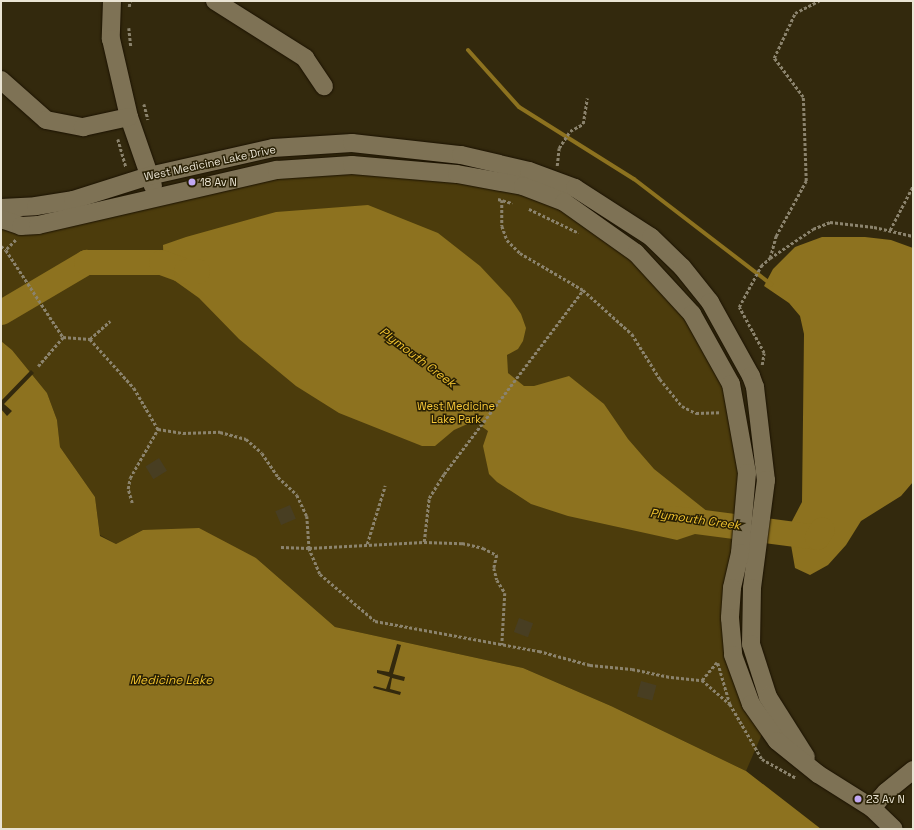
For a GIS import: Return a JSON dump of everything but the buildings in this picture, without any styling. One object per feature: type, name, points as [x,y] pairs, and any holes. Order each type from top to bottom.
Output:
[{"type":"street","points":[[112,1],[112,39],[129,117],[156,196]]},
{"type":"street","points":[[215,1],[305,58],[324,86]]},
{"type":"street","points":[[1,80],[46,120],[83,127],[129,117]]},
{"type":"street","name":"West Medicine Lake Drive","points":[[1,208],[36,206],[73,200],[149,176],[273,148],[352,143],[461,155],[529,171],[575,188],[651,237],[682,267],[710,302],[751,376],[766,480],[764,508],[749,554],[732,588],[730,618],[733,655],[751,704],[765,727],[777,741],[818,774],[872,808],[894,829]]},
{"type":"street","name":"West Medicine Lake Drive","points":[[1,220],[21,226],[38,225],[78,217],[156,196],[276,170],[352,165],[458,174],[523,186],[564,202],[636,253],[692,314],[733,392],[747,473],[746,506],[749,554]]},
{"type":"street","points":[[872,808],[886,792],[913,770]]},
{"type":"path","points":[[129,13],[130,1]]},
{"type":"path","points":[[770,258],[776,236],[806,181],[803,98],[774,58],[795,13],[819,1]]},
{"type":"path","points":[[129,20],[132,55]]},
{"type":"path","points":[[556,181],[559,148],[568,133],[584,124],[587,98]]},
{"type":"path","points":[[142,99],[149,122]]},
{"type":"path","points":[[115,133],[130,171]]},
{"type":"path","points":[[890,230],[913,186]]},
{"type":"path","points":[[495,198],[512,203]]},
{"type":"path","points":[[502,200],[501,216],[507,240],[520,253],[583,290],[632,334],[663,384],[682,406],[696,413],[710,414],[726,411]]},
{"type":"path","points":[[529,208],[586,237]]},
{"type":"path","points":[[751,376],[763,364],[764,353],[739,307],[761,266],[770,258],[813,229],[830,222],[890,230],[913,236]]},
{"type":"path","points":[[6,250],[20,236]]},
{"type":"path","points":[[1,246],[6,250],[63,337]]},
{"type":"path","points":[[424,542],[430,498],[476,428],[526,366],[583,290]]},
{"type":"path","points":[[90,339],[110,320]]},
{"type":"path","points":[[63,337],[90,339],[134,388],[158,429]]},
{"type":"path","points":[[38,366],[63,337]]},
{"type":"path","points":[[132,503],[128,489],[130,478],[158,429]]},
{"type":"path","points":[[158,429],[183,433],[220,432],[246,439],[262,453],[278,476],[297,495],[307,516],[309,548],[320,574],[375,621],[540,651],[590,665],[702,680],[730,704],[717,663],[717,656]]},
{"type":"path","points":[[367,544],[385,486]]},
{"type":"path","points":[[281,547],[309,548],[424,542],[462,543],[497,554],[494,568],[505,593],[502,645]]},
{"type":"path","points":[[702,680],[717,663]]},
{"type":"green space","name":"West Medicine Lake Park","points":[[352,165],[523,186],[564,202],[692,314],[731,384],[747,473],[730,618],[765,727],[746,771],[611,706],[523,668],[335,627],[256,558],[143,530],[116,544],[100,535],[95,497],[60,447],[57,420],[47,393],[12,350],[1,341],[1,229]]},
{"type":"water","points":[[368,205],[438,233],[480,266],[510,298],[521,314],[526,328],[523,341],[518,349],[507,355],[508,373],[524,386],[534,386],[569,376],[604,404],[628,439],[654,469],[708,512],[707,530],[677,540],[568,516],[531,504],[497,482],[489,474],[483,446],[488,431],[474,421],[454,430],[435,446],[422,446],[339,413],[296,386],[239,339],[199,298],[164,273],[163,245],[186,237],[276,212]]},
{"type":"water","points":[[822,237],[865,237],[891,240],[913,248],[913,482],[901,496],[861,521],[846,545],[828,565],[810,575],[795,568],[791,545],[791,523],[802,502],[804,334],[800,316],[789,303],[764,286],[773,269],[795,247]]},
{"type":"water","name":"Medicine Lake","points":[[1,341],[12,350],[47,393],[57,420],[60,447],[95,497],[100,536],[116,544],[143,530],[199,528],[256,558],[335,627],[523,668],[611,706],[746,771],[821,829],[1,829]]},
{"type":"pier","points":[[31,370],[34,373],[4,404],[12,411],[7,416],[1,409],[1,401]]},
{"type":"pier","points":[[397,644],[401,645],[393,674],[405,677],[404,681],[392,678],[390,689],[401,692],[400,695],[373,688],[374,686],[386,689],[390,677],[377,673],[377,670],[389,672]]},
{"type":"waterway","points":[[468,50],[519,107],[634,179],[771,284]]},
{"type":"waterway","name":"Plymouth Creek","points":[[1,312],[86,262],[161,262],[186,271],[197,271]]},
{"type":"waterway","name":"Plymouth Creek","points":[[673,518],[817,537],[822,529]]},
{"type":"place","name":"18 Av N","points":[[192,182]]},
{"type":"place","name":"23 Av N","points":[[858,799]]}]
